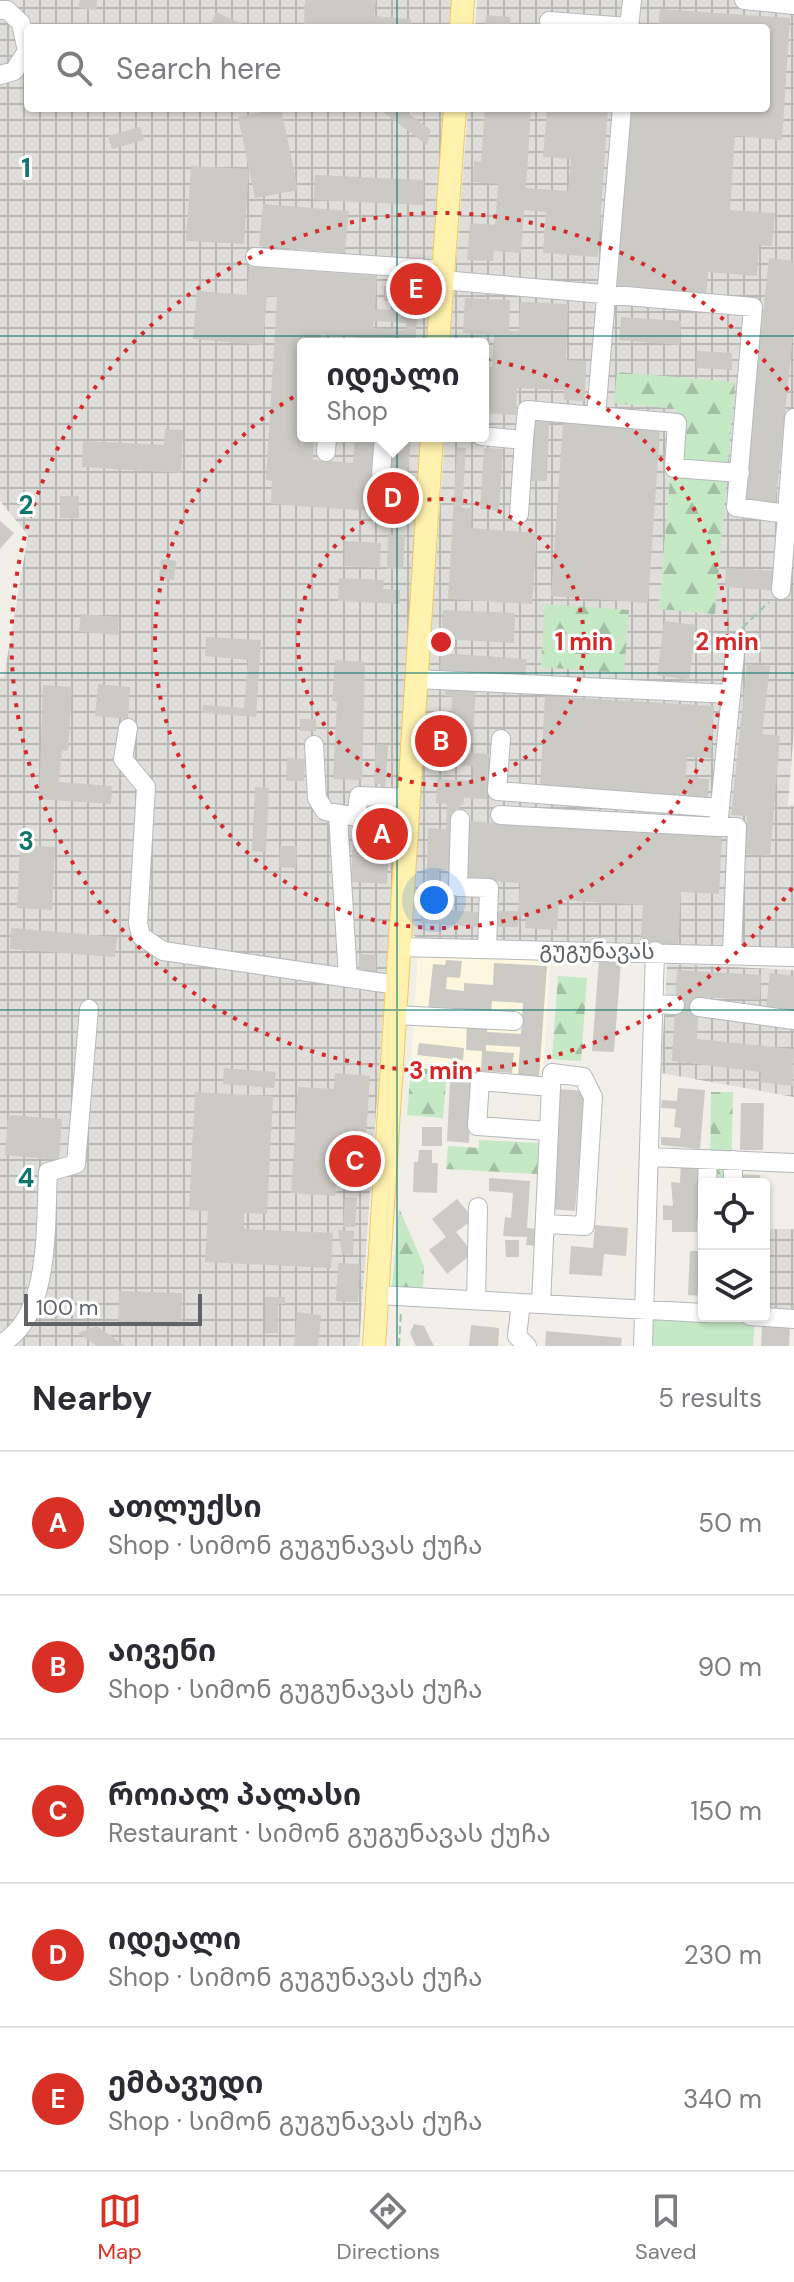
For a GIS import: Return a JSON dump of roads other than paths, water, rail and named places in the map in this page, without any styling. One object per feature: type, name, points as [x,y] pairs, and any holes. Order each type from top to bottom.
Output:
[{"type":"main road","points":[[461,24],[463,0]]},
{"type":"main road","points":[[438,338],[455,112]]},
{"type":"main road","points":[[374,1346],[432,442]]},
{"type":"street","points":[[629,24],[632,0]]},
{"type":"street","points":[[744,0],[794,5]]},
{"type":"street","points":[[0,10],[7,10],[21,23],[24,37]]},
{"type":"street","points":[[549,21],[583,24]]},
{"type":"street","points":[[0,75],[14,71],[24,56]]},
{"type":"street","points":[[596,416],[622,112]]},
{"type":"street","points":[[255,257],[753,307],[736,507],[787,514]]},
{"type":"street","points":[[519,514],[527,410],[677,423],[674,468],[740,473]]},
{"type":"street","points":[[781,590],[794,418]]},
{"type":"street","points":[[489,437],[524,440]]},
{"type":"street","points":[[381,473],[384,442]]},
{"type":"street","points":[[719,817],[736,643]]},
{"type":"street","points":[[416,679],[731,694]]},
{"type":"street","points":[[128,728],[123,759],[146,787],[138,923],[141,936],[163,951],[397,985]]},
{"type":"street","points":[[501,739],[497,791],[719,817],[737,827],[732,953]]},
{"type":"street","points":[[314,745],[317,798],[325,811],[356,817],[359,796],[408,798]]},
{"type":"street","points":[[338,815],[348,978]]},
{"type":"street","points":[[500,815],[719,817]]},
{"type":"street","points":[[460,819],[458,887],[489,888],[487,949]]},
{"type":"street","name":"გუგუნავას","points":[[399,947],[655,951],[794,957]]},
{"type":"street","points":[[643,1346],[655,951]]},
{"type":"street","points":[[654,1004],[675,1005]]},
{"type":"street","points":[[699,1007],[794,1020]]},
{"type":"street","points":[[0,1344],[28,1316],[42,1278],[48,1172],[76,1164],[89,1009]]},
{"type":"street","points":[[395,1015],[514,1021]]},
{"type":"street","points":[[541,1304],[552,1073],[583,1077],[593,1097],[585,1226],[545,1224]]},
{"type":"street","points":[[549,1131],[477,1126],[480,1081],[551,1087]]},
{"type":"street","points":[[649,1157],[794,1163]]},
{"type":"street","points":[[707,1178],[708,1159]]},
{"type":"street","points":[[733,1160],[733,1178]]},
{"type":"street","points":[[476,1300],[478,1207]]},
{"type":"street","points":[[378,1295],[698,1313]]},
{"type":"street","points":[[520,1343],[521,1303]]},
{"type":"street","points":[[770,1317],[794,1319]]},
{"type":"place","name":"ემბავუდი","points":[[416,289]]},
{"type":"place","name":"იდეალი","points":[[393,498]]},
{"type":"place","name":"აივენი","points":[[441,741]]},
{"type":"place","name":"ათლუქსი","points":[[382,834]]},
{"type":"place","name":"როიალ პალასი","points":[[355,1161]]}]
